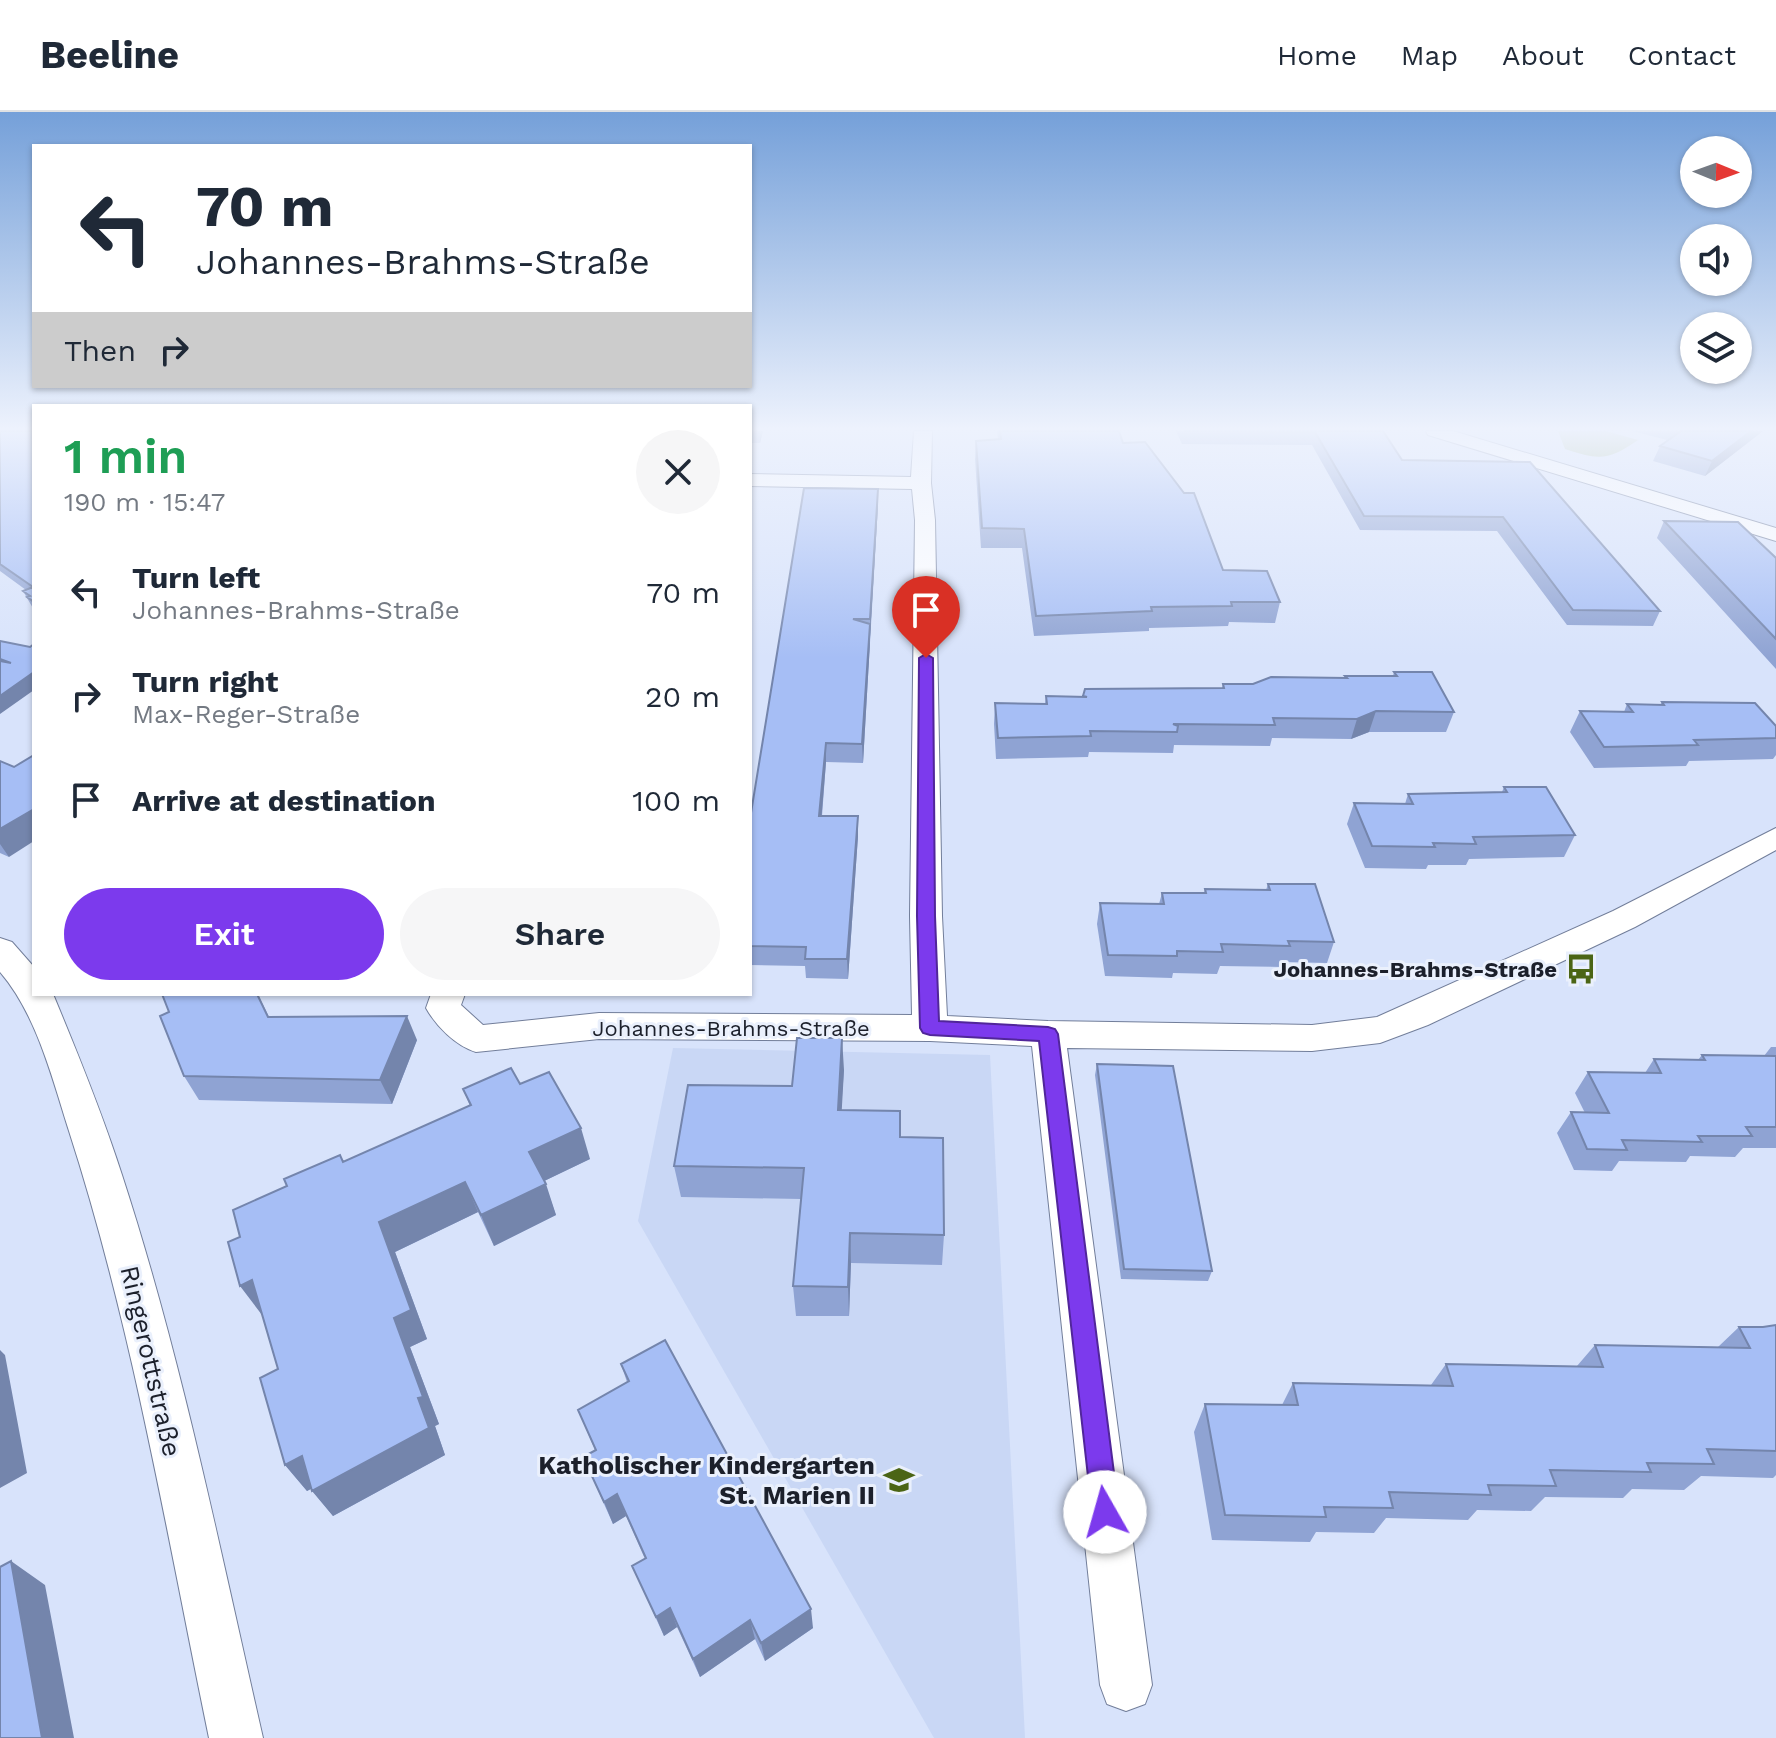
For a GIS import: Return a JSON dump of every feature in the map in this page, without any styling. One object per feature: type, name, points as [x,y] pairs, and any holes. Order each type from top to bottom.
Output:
[{"type":"street","points":[[924,507],[926,916],[930,1028]]},
{"type":"street","points":[[1684,507],[1776,535]]},
{"type":"street","name":"Johannes-Brahms-Straße","points":[[447,996],[443,1008],[476,1039],[599,1026],[930,1028],[1048,1034],[1312,1038],[1380,1030],[1610,926],[1776,838]]},
{"type":"street","name":"Ringerottstraße","points":[[0,950],[32,988]]},
{"type":"street","name":"Ringerottstraße","points":[[37,996],[56,1040],[128,1256],[236,1738]]},
{"type":"street","points":[[1048,1034],[1126,1685]]},
{"type":"shaded area","name":"Katholischer Kindergarten St. Marien II","points":[[673,1048],[990,1055],[1025,1738],[934,1738],[638,1221]]},
{"type":"building","points":[[0,507],[32,507],[32,586],[0,564]]},
{"type":"building","points":[[801,507],[877,507],[870,619],[853,619],[870,624],[862,744],[826,743],[819,816],[858,816],[847,959],[805,959],[806,947],[752,946],[752,807]]},
{"type":"building","points":[[981,507],[1199,507],[1223,570],[1267,571],[1280,602],[1231,602],[1232,606],[1151,607],[1152,611],[1036,616],[1024,529],[982,528]]},
{"type":"building","points":[[1359,507],[1569,507],[1660,611],[1573,610],[1503,517],[1364,516]]},
{"type":"building","points":[[1664,521],[1738,522],[1776,558],[1776,639]]},
{"type":"building","points":[[32,587],[32,601],[27,597],[30,596],[23,591]]},
{"type":"building","points":[[0,641],[32,646],[32,673],[0,696],[0,661],[11,663],[0,659]]},
{"type":"building","points":[[1394,672],[1432,672],[1454,712],[1376,711],[1357,719],[1273,718],[1275,725],[1173,724],[1178,726],[1177,732],[1090,731],[1091,736],[998,738],[995,703],[1047,704],[1046,696],[1087,697],[1083,696],[1085,689],[1224,688],[1223,684],[1253,684],[1271,677],[1397,676]]},
{"type":"building","points":[[1662,702],[1755,703],[1776,726],[1776,738],[1694,740],[1698,745],[1604,747],[1580,711],[1633,712],[1627,704],[1664,705]]},
{"type":"building","points":[[32,756],[32,810],[0,829],[0,761],[14,767]]},
{"type":"building","points":[[1504,787],[1546,787],[1575,835],[1473,837],[1476,844],[1433,843],[1435,847],[1372,846],[1354,803],[1413,804],[1408,794],[1507,792]]},
{"type":"building","points":[[1268,884],[1315,884],[1334,942],[1288,941],[1290,946],[1221,944],[1223,952],[1177,951],[1177,956],[1108,955],[1100,903],[1164,904],[1162,893],[1206,893],[1205,889],[1270,890]]},
{"type":"building","points":[[163,996],[258,996],[268,1017],[407,1016],[380,1080],[184,1076],[160,1016],[169,1012]]},
{"type":"building","points":[[797,1038],[842,1038],[838,1110],[900,1111],[900,1137],[943,1138],[944,1235],[850,1233],[848,1287],[793,1286],[804,1168],[674,1166],[688,1085],[792,1086]]},
{"type":"building","points":[[1702,1055],[1776,1056],[1776,1127],[1746,1127],[1752,1136],[1698,1136],[1702,1142],[1622,1140],[1627,1150],[1587,1149],[1571,1112],[1609,1113],[1588,1072],[1661,1073],[1654,1059],[1705,1060]]},
{"type":"building","points":[[1097,1064],[1173,1066],[1212,1271],[1124,1269]]},
{"type":"building","points":[[511,1068],[520,1084],[549,1072],[581,1128],[529,1152],[546,1184],[481,1215],[465,1182],[379,1222],[411,1310],[394,1318],[423,1397],[418,1398],[429,1428],[312,1491],[302,1456],[285,1465],[260,1378],[278,1369],[252,1280],[240,1286],[228,1242],[240,1237],[233,1210],[287,1186],[284,1179],[340,1155],[343,1162],[471,1105],[463,1089]]},
{"type":"building","points":[[1776,1325],[1776,1451],[1707,1449],[1714,1464],[1647,1463],[1651,1472],[1550,1470],[1556,1486],[1488,1485],[1491,1495],[1389,1492],[1393,1508],[1324,1507],[1326,1517],[1225,1515],[1205,1404],[1298,1405],[1293,1383],[1453,1386],[1446,1364],[1603,1367],[1595,1345],[1750,1348],[1739,1327]]},
{"type":"building","points":[[665,1340],[811,1609],[761,1643],[750,1620],[693,1659],[670,1608],[656,1617],[632,1566],[646,1558],[617,1494],[604,1502],[583,1457],[596,1450],[578,1410],[629,1381],[621,1364]]},
{"type":"building","points":[[11,1561],[42,1738],[0,1738],[0,1567]]},
{"type":"place","name":"Johannes-Brahms-Straße","points":[[1581,969]]},
{"type":"place","name":"Katholischer Kindergarten St. Marien II","points":[[899,1480]]},
{"type":"route","points":[[926,658],[926,916],[930,1028],[1048,1034],[1105,1512]]}]
